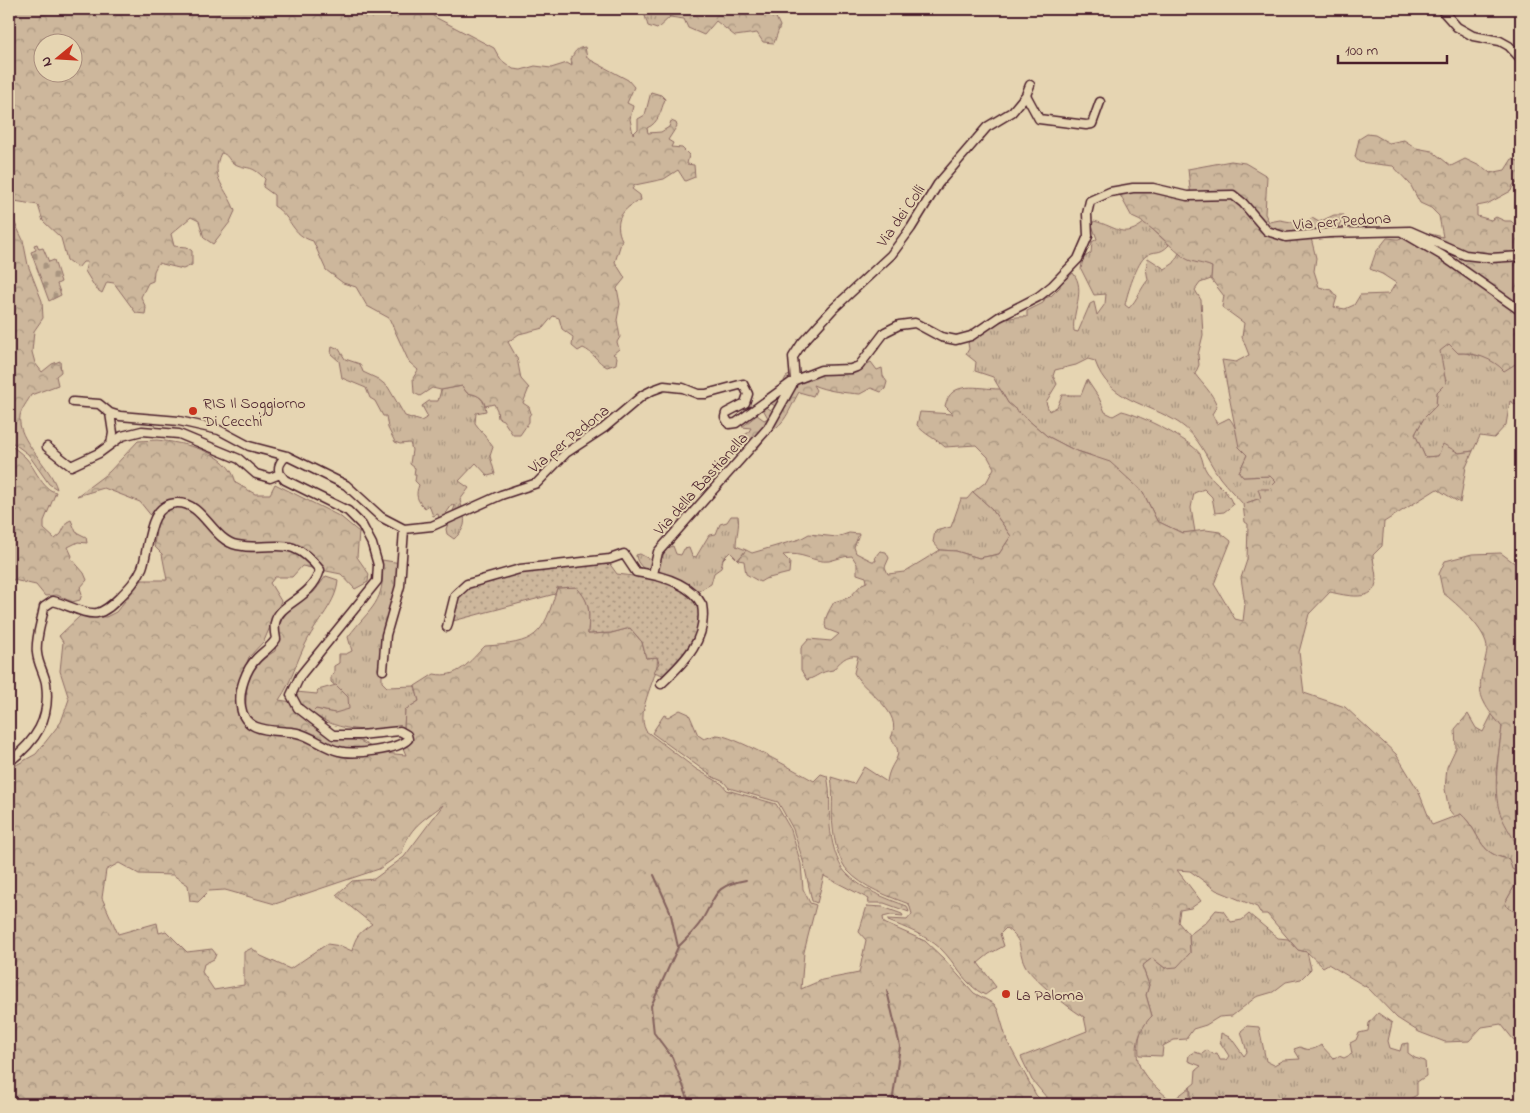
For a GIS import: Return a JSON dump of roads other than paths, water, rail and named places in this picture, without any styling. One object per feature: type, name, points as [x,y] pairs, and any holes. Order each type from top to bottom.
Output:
[{"type":"street","points":[[1441,9],[1457,27],[1473,36],[1500,41],[1509,46],[1521,59]]},
{"type":"street","name":"Via dei Colli","points":[[795,380],[793,357],[802,342],[833,309],[891,255],[911,228],[938,184],[951,168],[987,127],[1012,112],[1026,95],[1030,85]]},
{"type":"street","points":[[1026,95],[1039,119],[1086,125],[1092,124],[1100,102]]},
{"type":"street","name":"Via per Pedona","points":[[404,529],[432,526],[501,495],[537,483],[566,454],[604,428],[642,396],[664,386],[683,388],[706,394],[742,384],[748,394],[745,402],[726,413],[726,422],[729,424],[744,418],[795,380],[821,370],[850,369],[859,366],[885,332],[899,325],[916,323],[941,337],[956,340],[971,336],[1000,317],[1038,298],[1069,270],[1084,248],[1088,236],[1087,214],[1090,200],[1110,192],[1133,188],[1153,188],[1187,196],[1225,194],[1239,199],[1267,231],[1286,237],[1399,230],[1410,231],[1465,255],[1491,258],[1521,256]]},
{"type":"street","points":[[1399,230],[1443,256],[1521,311]]},
{"type":"street","name":"Via della Bastianella","points":[[653,574],[658,552],[663,545],[690,518],[720,480],[768,428],[795,380]]},
{"type":"street","points":[[73,402],[99,404],[110,413],[199,424],[219,430],[245,444],[274,454],[288,456],[346,485],[381,517],[404,529],[400,586],[386,635],[382,670]]},
{"type":"street","points":[[110,413],[114,433],[111,444]]},
{"type":"street","points":[[47,447],[72,466],[99,453],[122,436],[133,432],[179,434],[239,459],[256,474],[270,478],[280,474]]},
{"type":"street","points":[[9,762],[26,749],[40,730],[44,717],[47,699],[45,681],[36,652],[44,608],[53,601],[96,613],[108,608],[132,585],[141,570],[148,549],[151,525],[157,514],[168,504],[179,503],[192,506],[220,537],[237,546],[288,546],[309,557],[320,570],[316,583],[302,597],[283,609],[275,622],[276,639],[247,672],[240,705],[243,715],[251,725],[268,731],[298,734],[341,752],[393,747],[404,744],[408,740],[407,735],[400,731],[360,736],[333,735],[298,708],[291,695],[300,676],[377,581],[378,565],[372,544],[362,525],[348,511],[285,480],[280,474],[278,470],[281,462],[288,456]]},
{"type":"street","points":[[447,627],[456,595],[467,584],[478,579],[536,567],[610,559],[624,554],[636,572],[653,574],[676,582],[700,600],[703,612],[699,638],[694,651],[661,684]]},
{"type":"waterway","points":[[654,875],[670,911],[678,947],[651,1006],[654,1033],[672,1057],[690,1104]]},
{"type":"waterway","points":[[678,947],[700,924],[717,893],[727,885],[746,880]]},
{"type":"waterway","points":[[887,991],[900,1046],[892,1104]]},
{"type":"place","name":"RIS Il Soggiorno Di Cecchi","points":[[193,411]]},
{"type":"place","name":"La Paloma","points":[[1006,994]]}]
